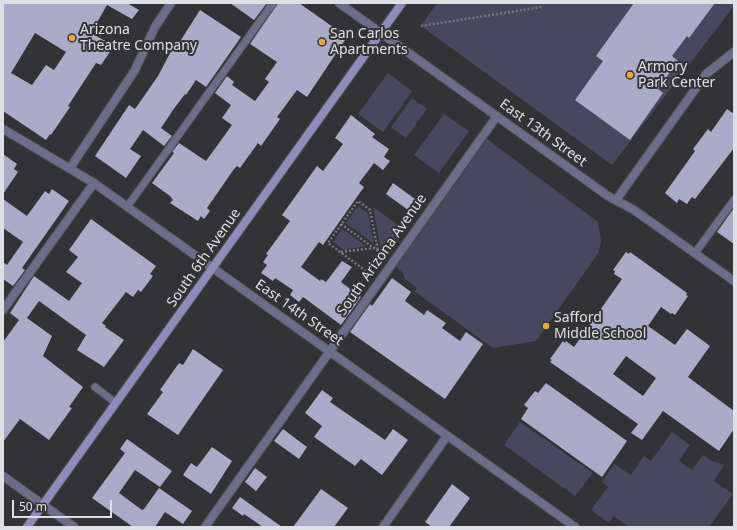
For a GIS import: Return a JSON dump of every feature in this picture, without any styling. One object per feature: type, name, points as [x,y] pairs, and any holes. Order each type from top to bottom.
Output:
[{"type":"main road","name":"South 6th Avenue","points":[[27,527],[402,3]]},
{"type":"street","points":[[70,168],[135,70],[155,27],[171,3]]},
{"type":"street","name":"East 13th Street","points":[[339,3],[608,196],[634,210],[734,281]]},
{"type":"street","points":[[616,200],[706,74],[734,52]]},
{"type":"street","name":"South Arizona Avenue","points":[[205,527],[497,116]]},
{"type":"street","name":"East 14th Street","points":[[3,129],[70,168],[94,184],[330,351],[447,436],[564,524],[576,527]]},
{"type":"street","points":[[3,310],[94,184]]},
{"type":"street","points":[[383,527],[447,436]]},
{"type":"street","points":[[3,476],[74,527]]},
{"type":"lane","points":[[127,207],[273,3]]},
{"type":"lane","points":[[695,253],[734,200]]},
{"type":"lane","points":[[95,387],[116,403]]},
{"type":"path","points":[[421,26],[542,7]]},
{"type":"path","points":[[366,272],[328,243],[358,201],[370,210],[383,276]]},
{"type":"path","points":[[341,224],[378,251]]},
{"type":"path","points":[[340,253],[374,248]]},
{"type":"shaded area","points":[[437,3],[734,3],[734,6],[612,165],[421,26]]},
{"type":"shaded area","points":[[388,73],[412,91],[383,132],[358,114]]},
{"type":"shaded area","points":[[412,98],[427,109],[406,138],[391,127]]},
{"type":"shaded area","points":[[444,114],[469,131],[439,173],[414,155]]},
{"type":"shaded area","points":[[487,139],[598,222],[601,241],[599,252],[536,341],[493,348],[414,291],[417,288],[405,279],[403,273],[396,267]]},
{"type":"shaded area","points":[[358,206],[368,213],[374,244],[346,223]]},
{"type":"shaded area","points":[[373,207],[397,224],[392,231],[400,239],[383,262]]},
{"type":"shaded area","points":[[342,229],[366,246],[344,250],[333,242]]},
{"type":"shaded area","points":[[520,422],[593,473],[575,496],[504,445]]},
{"type":"shaded area","points":[[672,432],[690,445],[679,461],[692,470],[703,455],[712,461],[724,465],[714,481],[733,494],[709,527],[629,527],[614,516],[609,523],[591,510],[608,487],[602,482],[614,464],[631,475],[644,456],[651,461]]},
{"type":"building","points":[[3,3],[127,3],[139,10],[132,19],[107,5],[91,33],[114,46],[101,65],[96,63],[68,106],[70,107],[46,140],[3,111]],"holes":[[[35,33],[66,52],[54,70],[46,65],[32,85],[11,73]]]},
{"type":"building","points":[[230,3],[267,3],[254,20]]},
{"type":"building","points":[[278,3],[299,3],[347,37],[307,97],[297,90],[277,117],[280,119],[261,146],[258,143],[240,168],[237,166],[234,169],[207,208],[210,211],[204,219],[201,216],[198,221],[170,203],[173,200],[170,196],[152,183],[174,153],[172,152],[179,143],[206,161],[232,125],[222,118],[231,105],[215,93],[227,76],[234,82],[232,85],[255,101],[269,82],[265,79],[277,62],[250,44]]},
{"type":"building","name":"Armory Park Center","points":[[634,3],[715,3],[689,38],[687,36],[672,56],[678,61],[658,89],[663,93],[630,140],[575,100],[603,61],[596,56]]},
{"type":"building","points":[[200,10],[241,37],[206,87],[196,80],[173,110],[161,128],[172,136],[164,146],[143,130],[130,149],[141,156],[126,178],[95,156],[129,105],[135,109],[158,76],[177,42],[179,43]]},
{"type":"building","points":[[727,109],[734,114],[734,148],[695,199],[692,197],[687,204],[679,199],[677,203],[665,193],[695,151],[693,149],[708,129],[711,132]]},
{"type":"building","points":[[351,115],[375,134],[372,137],[389,149],[384,157],[390,161],[383,170],[374,163],[359,183],[364,187],[323,245],[319,242],[301,267],[320,281],[321,279],[326,282],[342,261],[352,267],[341,282],[361,297],[341,325],[303,297],[299,302],[290,295],[293,290],[275,278],[273,281],[261,273],[267,265],[263,262],[268,255],[266,254],[290,221],[282,215],[317,166],[323,171],[343,144],[335,138]]},
{"type":"building","points":[[3,154],[17,164],[14,169],[18,172],[3,194]]},
{"type":"building","points":[[393,183],[415,199],[408,210],[386,194]]},
{"type":"building","points":[[52,189],[69,201],[22,268],[25,270],[13,286],[3,279],[3,262],[7,265],[23,242],[3,228],[3,199],[27,216],[45,191],[49,194]]},
{"type":"building","points":[[734,208],[734,244],[717,232]]},
{"type":"building","points":[[91,219],[156,266],[150,274],[153,276],[141,292],[138,290],[133,297],[126,292],[102,323],[106,326],[105,327],[124,340],[104,367],[77,350],[86,335],[39,301],[27,318],[52,336],[43,356],[83,387],[69,407],[72,408],[49,440],[20,419],[3,442],[3,342],[19,320],[10,313],[34,276],[69,301],[82,283],[66,272],[78,257],[69,250]]},
{"type":"building","points":[[626,252],[629,254],[630,252],[687,293],[686,295],[688,296],[675,315],[661,307],[648,326],[675,345],[687,329],[710,346],[688,377],[734,411],[734,429],[719,451],[663,411],[642,440],[631,433],[638,424],[550,362],[552,360],[550,359],[563,341],[565,343],[566,341],[574,347],[622,279],[614,274],[615,271],[613,270]],"holes":[[[626,356],[656,378],[643,396],[613,374]]]},
{"type":"building","points":[[392,278],[411,292],[405,301],[424,315],[427,310],[446,323],[442,328],[460,341],[466,332],[483,344],[445,399],[350,332],[370,304],[372,306]]},
{"type":"building","points":[[193,349],[223,370],[178,435],[147,414],[163,392],[160,390],[179,363],[183,365]]},
{"type":"building","points":[[546,383],[627,441],[602,477],[521,419],[528,408],[524,405],[535,391],[538,393]]},
{"type":"building","points":[[322,390],[333,398],[330,402],[385,440],[393,429],[408,440],[382,475],[361,459],[355,466],[314,437],[322,426],[305,413]]},
{"type":"building","points":[[283,429],[307,447],[299,459],[274,441]]},
{"type":"building","points":[[127,439],[172,471],[160,487],[135,470],[119,493],[142,510],[159,488],[192,511],[183,524],[165,512],[155,527],[133,527],[92,498],[125,453],[120,449]]},
{"type":"building","points":[[212,447],[232,461],[211,494],[183,475],[191,463],[197,467]]},
{"type":"building","points":[[255,468],[267,477],[256,491],[245,482]]},
{"type":"building","points":[[452,484],[470,498],[449,527],[432,527],[425,522]]},
{"type":"building","points":[[321,489],[348,508],[334,527],[293,527]]},
{"type":"building","points":[[240,497],[282,527],[263,527],[244,514],[243,516],[232,508]]},
{"type":"place","name":"Arizona Theatre Company","points":[[72,38]]},
{"type":"place","name":"San Carlos Apartments","points":[[322,42]]},
{"type":"place","name":"Armory Park Center","points":[[630,75]]},
{"type":"place","name":"Safford Middle School","points":[[546,326]]}]
